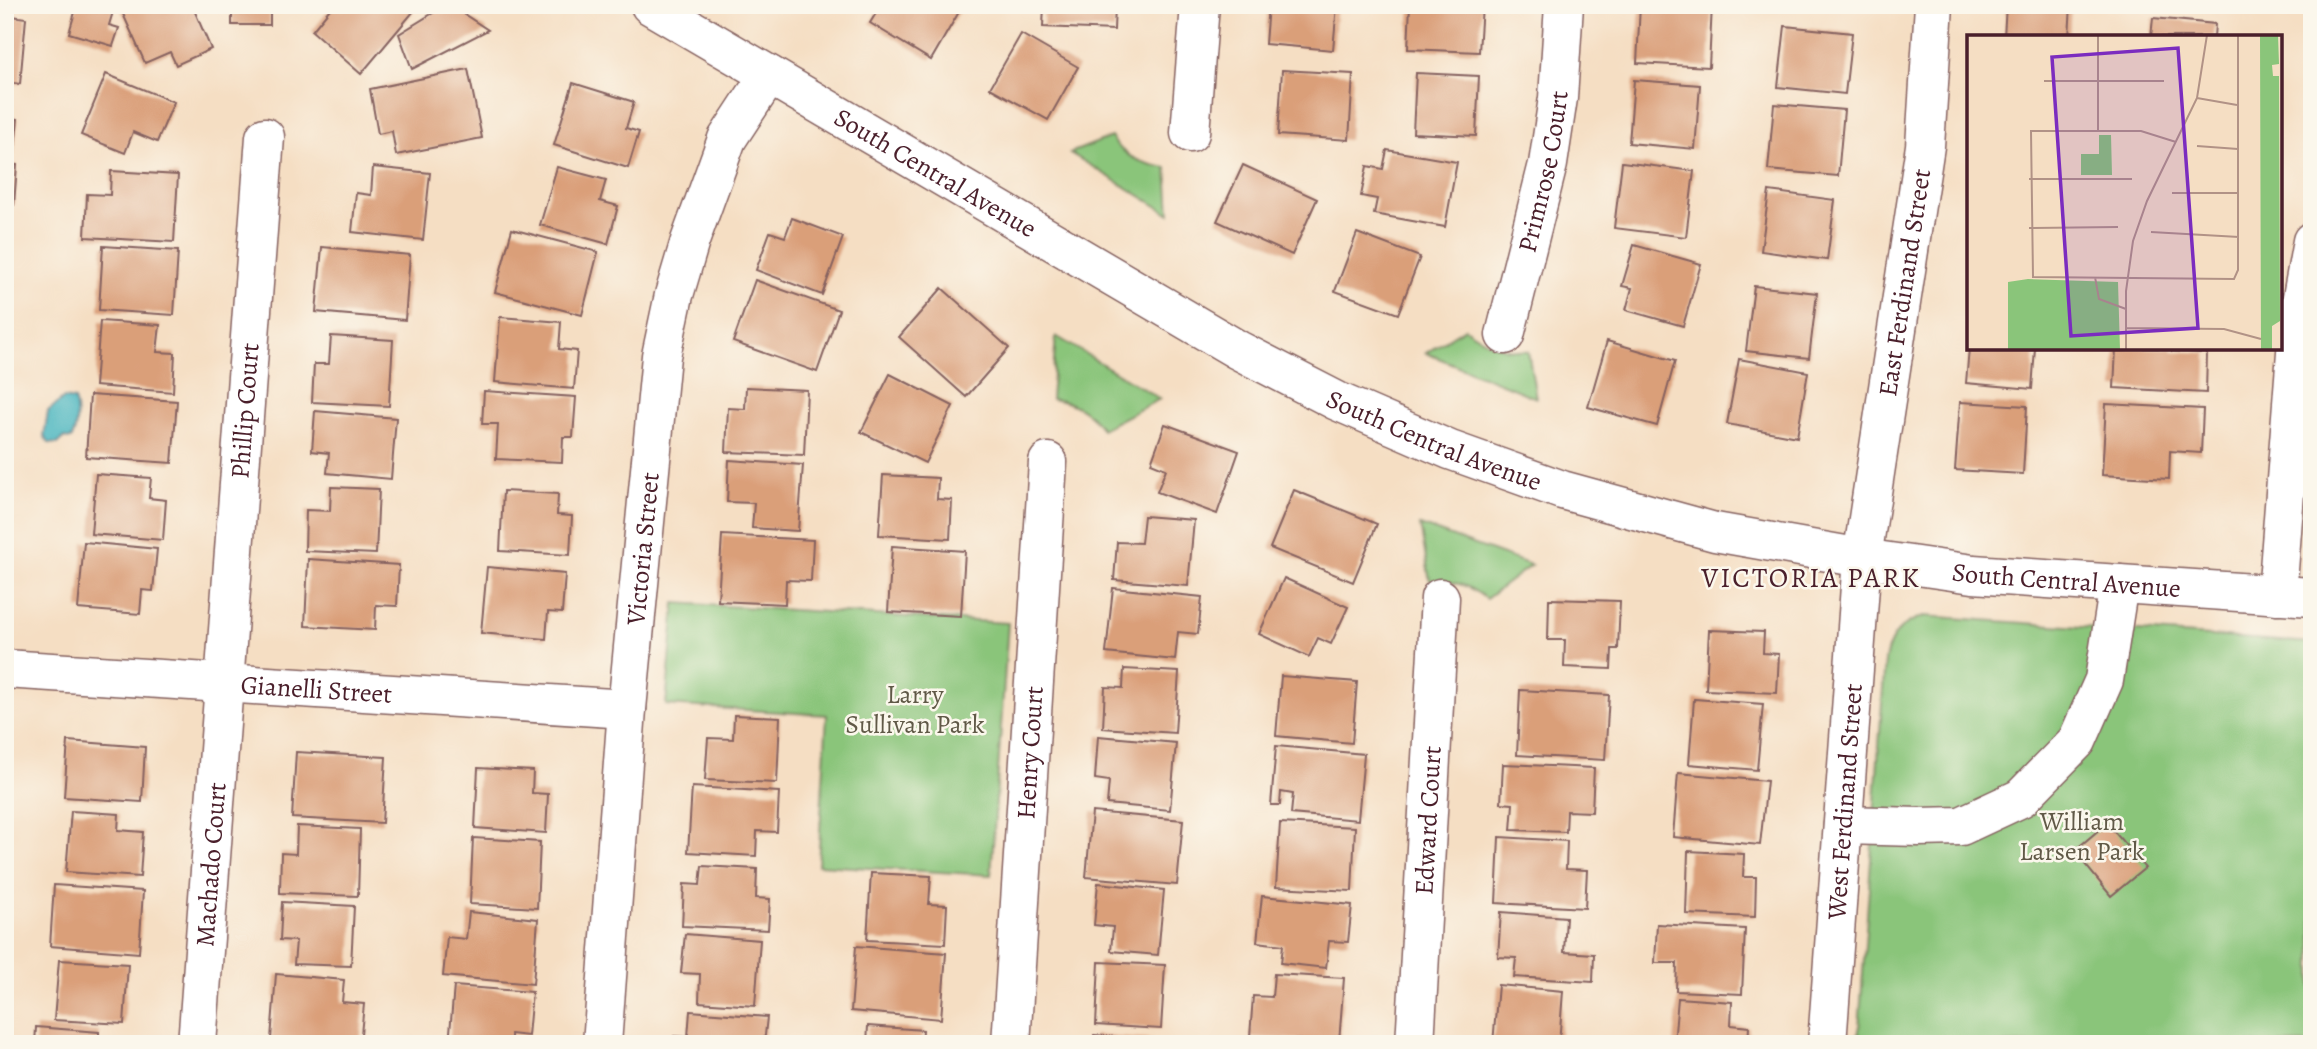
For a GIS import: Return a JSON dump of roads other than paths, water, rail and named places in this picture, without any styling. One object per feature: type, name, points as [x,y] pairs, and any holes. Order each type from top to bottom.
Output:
[{"type":"street","name":"South Central Avenue","points":[[650,5],[1238,350],[1337,401],[1450,450],[1562,490],[1715,532],[1862,558],[1973,573],[2295,596]]},
{"type":"street","points":[[1191,133],[1200,5]]},
{"type":"street","name":"Primrose Court","points":[[1505,335],[1548,164],[1558,98],[1564,5]]},
{"type":"street","name":"East Ferdinand Street","points":[[1862,558],[1925,146],[1934,5]]},
{"type":"street","name":"Victoria Street","points":[[602,1044],[627,709],[661,356],[674,295],[690,241],[727,139],[769,75]]},
{"type":"street","name":"Phillip Court","points":[[223,684],[265,136]]},
{"type":"street","points":[[2295,596],[2299,314],[2312,241]]},
{"type":"street","name":"Henry Court","points":[[1011,1044],[1048,462]]},
{"type":"street","name":"West Ferdinand Street","points":[[1827,1044],[1862,558]]},
{"type":"street","points":[[1843,825],[1961,826],[2021,798],[2077,741],[2104,680],[2119,584]]},
{"type":"street","name":"Edward Court","points":[[1415,1044],[1440,598]]},
{"type":"street","name":"Gianelli Street","points":[[5,669],[627,709]]},
{"type":"street","name":"Machado Court","points":[[197,1044],[223,684]]},
{"type":"water","points":[[64,398],[74,400],[75,431],[71,439],[63,438],[58,444],[49,443],[44,436],[48,411]]},
{"type":"district","name":"VICTORIA PARK","points":[[1811,578]]},
{"type":"park label","name":"Larry Sullivan Park","points":[[915,709]]},
{"type":"park label","name":"William Larsen Park","points":[[2082,836]]}]
